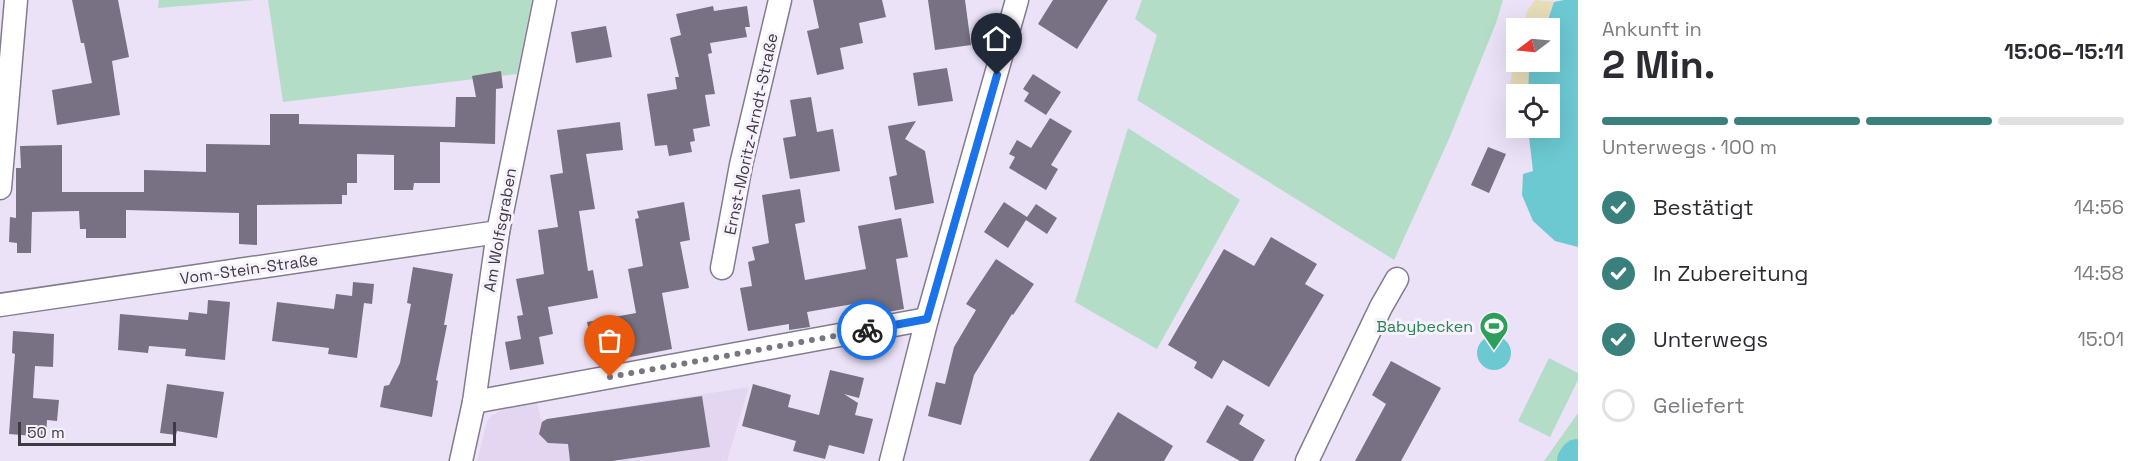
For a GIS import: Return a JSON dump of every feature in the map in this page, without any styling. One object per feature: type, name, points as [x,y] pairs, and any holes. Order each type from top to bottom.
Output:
[{"type":"street","points":[[0,188],[16,0]]},
{"type":"street","name":"Am Wolfsgraben","points":[[461,461],[474,402],[498,232],[545,0]]},
{"type":"street","name":"Ernst-Moritz-Arndt-Straße","points":[[722,268],[741,165],[780,0]]},
{"type":"street","points":[[891,461],[927,319],[1017,0]]},
{"type":"street","name":"Vom-Stein-Straße","points":[[0,305],[498,232]]},
{"type":"street","points":[[1307,461],[1398,279]]},
{"type":"street","points":[[474,402],[927,319]]},
{"type":"shaded area","points":[[749,387],[727,461],[477,461],[487,422],[491,416],[504,409],[537,403],[541,420]]},
{"type":"green space","points":[[159,0],[254,0],[158,8]]},
{"type":"green space","points":[[268,0],[532,0],[517,74],[283,102]]},
{"type":"green space","points":[[1142,0],[1503,0],[1496,23],[1449,139],[1394,260],[1137,100],[1157,35],[1135,19]]},
{"type":"green space","points":[[1128,128],[1240,200],[1157,349],[1075,302]]},
{"type":"green space","points":[[1549,358],[1578,373],[1578,380],[1550,437],[1518,421]]},
{"type":"green space","points":[[1578,413],[1578,461],[1544,461]]},
{"type":"sand","points":[[1535,0],[1554,2],[1548,18],[1525,18]]},
{"type":"sand","points":[[1512,72],[1529,72],[1528,84],[1510,84]]},
{"type":"water","points":[[1578,0],[1578,247],[1555,241],[1533,221],[1522,195],[1523,174],[1533,171],[1529,138],[1560,138],[1560,84],[1528,84],[1529,72],[1560,72],[1560,18],[1548,18],[1554,2]]},
{"type":"water","name":"Babybecken","points":[[1494,336],[1506,341],[1511,353],[1506,365],[1494,370],[1482,365],[1477,353],[1482,341]]},
{"type":"building","points":[[72,0],[118,0],[129,57],[112,61],[120,115],[57,125],[52,90],[92,83]]},
{"type":"building","points":[[813,0],[882,0],[886,17],[859,23],[863,43],[840,48],[844,69],[817,75],[807,31],[819,28]]},
{"type":"building","points":[[928,0],[965,0],[971,45],[935,50]]},
{"type":"building","points":[[1053,0],[1108,0],[1077,49],[1038,24]]},
{"type":"building","points":[[713,6],[714,11],[747,6],[750,27],[745,27],[747,37],[710,43],[712,53],[708,54],[715,94],[705,95],[710,126],[693,129],[695,141],[690,142],[692,152],[669,156],[667,145],[655,146],[647,94],[677,89],[675,77],[679,77],[670,38],[681,35],[676,14]]},
{"type":"building","points":[[606,26],[612,57],[576,63],[571,32]]},
{"type":"building","points":[[947,68],[953,101],[918,106],[913,73]]},
{"type":"building","points":[[501,71],[503,88],[496,89],[495,144],[440,142],[440,183],[414,183],[413,190],[394,190],[394,155],[357,154],[357,183],[347,183],[347,195],[342,195],[342,204],[257,205],[257,245],[239,244],[239,213],[126,210],[126,238],[86,238],[86,229],[80,229],[79,211],[32,212],[31,253],[17,253],[17,243],[9,242],[10,217],[16,218],[16,168],[21,168],[20,146],[62,145],[62,192],[144,192],[144,170],[206,172],[206,144],[270,145],[270,114],[299,114],[299,124],[455,127],[456,97],[476,97],[472,76]]},
{"type":"building","points":[[1033,74],[1061,92],[1046,115],[1024,101],[1029,93],[1023,89]]},
{"type":"building","points":[[811,97],[817,132],[833,129],[840,171],[790,179],[783,138],[796,136],[790,100]]},
{"type":"building","points":[[1050,118],[1072,131],[1051,165],[1058,169],[1046,190],[1009,168],[1015,157],[1009,154],[1017,140],[1031,148]]},
{"type":"building","points":[[916,121],[905,139],[925,151],[934,203],[895,210],[889,177],[897,175],[888,126]]},
{"type":"building","points":[[620,122],[623,150],[586,154],[595,209],[579,211],[588,271],[593,270],[598,298],[548,307],[553,334],[539,337],[544,364],[510,370],[505,342],[521,339],[517,316],[523,315],[516,279],[544,274],[538,230],[558,227],[550,175],[563,173],[557,130]]},
{"type":"building","points":[[1488,147],[1506,154],[1489,193],[1471,185]]},
{"type":"building","points":[[800,189],[805,222],[795,224],[805,280],[866,269],[858,226],[901,218],[908,257],[896,259],[904,309],[861,317],[859,303],[807,312],[810,327],[789,330],[789,324],[748,331],[740,288],[752,286],[748,262],[755,260],[752,247],[769,243],[762,195]]},
{"type":"building","points":[[684,202],[690,240],[680,242],[689,288],[662,293],[672,349],[620,359],[618,345],[593,350],[587,322],[636,313],[628,269],[643,266],[635,219],[639,218],[637,211]]},
{"type":"building","points":[[1004,202],[1027,217],[1036,204],[1057,218],[1047,234],[1026,220],[1008,248],[984,232]]},
{"type":"building","points":[[1271,237],[1317,264],[1305,284],[1324,295],[1269,387],[1223,360],[1212,379],[1194,368],[1197,362],[1168,345],[1224,249],[1254,266]]},
{"type":"building","points":[[996,259],[1034,284],[1012,314],[974,375],[961,425],[928,416],[936,382],[945,384],[954,347],[976,310],[966,304]]},
{"type":"building","points":[[413,267],[453,274],[432,417],[380,407],[384,386],[389,385],[400,363],[411,304],[407,303]]},
{"type":"building","points":[[353,282],[374,284],[372,304],[364,303],[357,358],[328,354],[329,348],[272,341],[277,302],[334,309],[336,294],[352,296]]},
{"type":"building","points":[[208,300],[230,302],[225,360],[185,356],[186,349],[149,346],[148,353],[118,350],[120,314],[188,320],[189,312],[207,314]]},
{"type":"building","points":[[13,331],[54,334],[53,367],[35,366],[33,398],[59,400],[57,421],[47,420],[46,437],[9,434],[15,354],[12,353]]},
{"type":"building","points":[[1391,361],[1441,388],[1401,461],[1355,461],[1386,404],[1372,395]]},
{"type":"building","points":[[830,370],[864,378],[859,398],[844,394],[858,403],[855,415],[873,419],[864,454],[829,445],[825,459],[793,451],[796,441],[742,426],[753,384],[791,395],[788,407],[819,415]]},
{"type":"building","points":[[167,384],[224,392],[217,438],[177,431],[176,435],[160,433]]},
{"type":"building","points":[[702,396],[710,447],[612,461],[570,461],[568,444],[548,443],[539,434],[542,422],[547,419]]},
{"type":"building","points":[[1227,405],[1244,415],[1239,424],[1265,440],[1253,461],[1240,461],[1206,442]]},
{"type":"building","points":[[1118,412],[1173,446],[1164,461],[1089,461]]},
{"type":"way so far","points":[[610,377],[867,330]]},
{"type":"place","name":"Babybecken","points":[[1494,352]]},
{"type":"route","points":[[867,330],[927,319],[997,75]]}]
